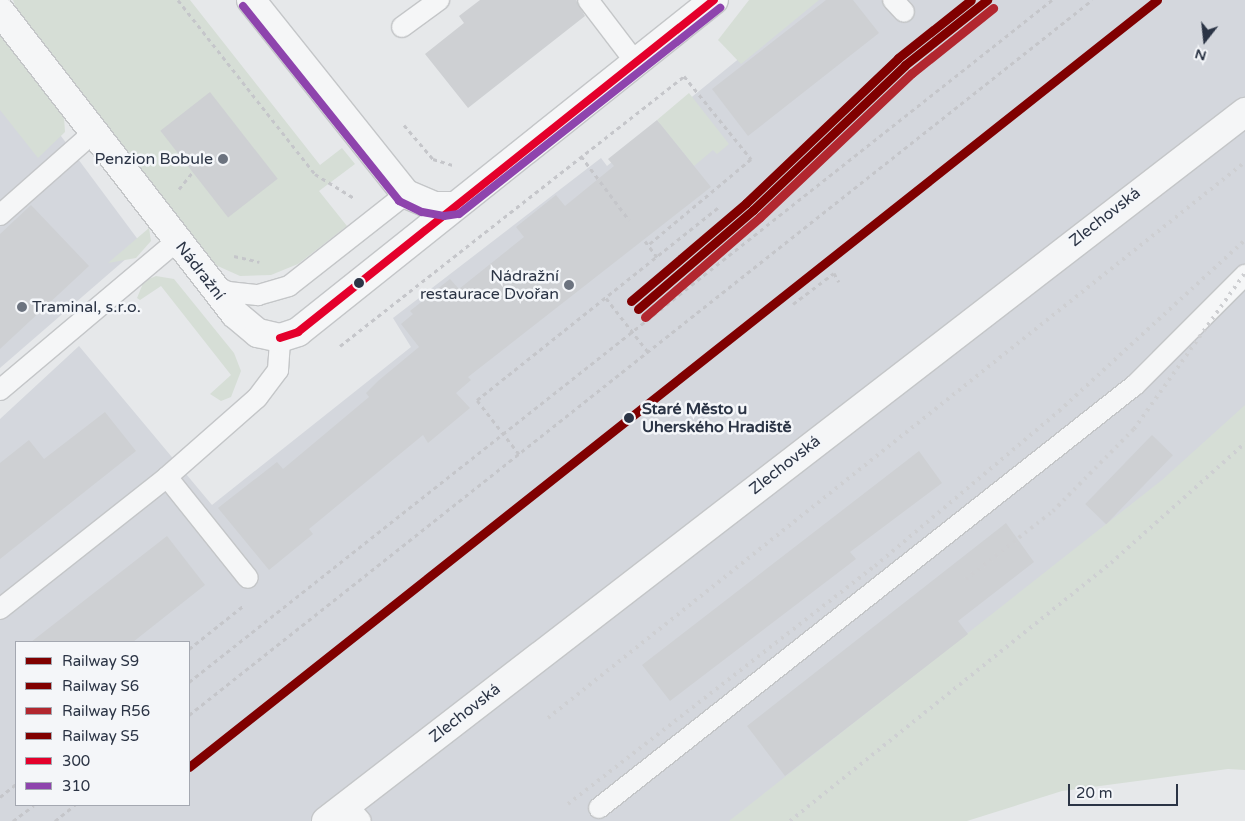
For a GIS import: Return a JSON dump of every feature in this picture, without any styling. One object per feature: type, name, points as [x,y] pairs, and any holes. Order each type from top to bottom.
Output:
[{"type":"street","points":[[251,0],[406,194],[434,206],[453,206]]},
{"type":"street","points":[[280,338],[298,332],[453,206],[714,0]]},
{"type":"street","name":"Nádražní","points":[[0,10],[177,241],[244,323],[258,333],[280,338]]},
{"type":"street","name":"Zlechovská","points":[[326,821],[354,813],[1245,112]]},
{"type":"lane","points":[[402,27],[439,0]]},
{"type":"lane","points":[[588,0],[636,63]]},
{"type":"lane","points":[[0,215],[94,132]]},
{"type":"lane","points":[[211,284],[228,292],[258,295],[289,286],[406,194]]},
{"type":"lane","points":[[0,390],[177,241]]},
{"type":"lane","points":[[599,808],[1136,385],[1245,275]]},
{"type":"lane","points":[[0,609],[167,477],[267,386],[278,370],[280,338]]},
{"type":"lane","points":[[167,477],[248,578]]},
{"type":"path","points":[[178,0],[315,174]]},
{"type":"path","points":[[190,681],[1052,0]]},
{"type":"path","points":[[190,714],[1092,0]]},
{"type":"path","points":[[340,346],[424,282],[684,76],[751,158],[648,245]]},
{"type":"path","points":[[347,204],[419,144]]},
{"type":"path","points":[[581,156],[629,220]]},
{"type":"path","points":[[155,212],[176,197],[182,182],[192,173]]},
{"type":"path","points":[[519,454],[477,400],[720,206]]},
{"type":"path","points":[[645,241],[657,257]]},
{"type":"path","points":[[230,254],[248,261],[264,261]]},
{"type":"path","points":[[793,304],[834,273],[839,282]]},
{"type":"path","points":[[606,298],[648,352]]},
{"type":"path","points":[[190,647],[260,593],[248,578]]},
{"type":"path","points":[[0,797],[15,785]]},
{"type":"path","points":[[13,821],[33,806]]},
{"type":"path","points":[[55,821],[74,806]]},
{"type":"shaded area","points":[[13,0],[190,0],[320,165],[342,148],[355,164],[319,191],[347,226],[298,264],[271,275],[240,276],[211,263],[19,17]]},
{"type":"shaded area","points":[[749,0],[819,0],[741,64],[718,40]]},
{"type":"shaded area","points":[[811,0],[1245,0],[1245,532],[852,821],[0,821],[0,419],[79,346],[212,505],[411,347],[393,318],[601,158],[607,166]]},
{"type":"shaded area","points":[[0,34],[64,117],[65,132],[38,158],[0,110]]},
{"type":"shaded area","points":[[0,54],[142,245],[0,368]]},
{"type":"shaded area","points":[[689,93],[729,144],[717,154],[713,150],[694,166],[657,120]]},
{"type":"shaded area","points":[[149,228],[151,241],[136,258],[108,263]]},
{"type":"shaded area","points":[[156,276],[174,279],[234,353],[241,371],[231,397],[221,401],[210,394],[231,375],[161,286],[140,300],[137,298],[144,281]]},
{"type":"shaded area","points":[[1245,405],[1245,770],[1228,769],[1062,791],[967,821],[729,821],[1162,480]]},
{"type":"building","points":[[480,0],[576,0],[585,16],[468,108],[425,54],[464,23],[459,16]]},
{"type":"building","points":[[826,0],[853,0],[879,33],[748,136],[712,89]]},
{"type":"building","name":"Penzion Bobule","points":[[210,92],[278,179],[228,217],[160,131]]},
{"type":"building","points":[[657,120],[711,187],[468,377],[471,380],[456,393],[470,408],[428,443],[423,435],[309,529],[313,534],[269,570],[218,508],[277,462],[283,469],[369,397],[366,393],[378,381],[419,347],[401,324],[413,314],[410,311],[450,279],[459,289],[524,237],[516,227],[556,195],[565,206],[614,166],[608,159]]},
{"type":"building","name":"Traminal, s.r.o.","points":[[31,205],[89,266],[0,349],[0,234]]},
{"type":"building","points":[[105,412],[136,451],[0,559],[0,463],[29,440],[44,459]]},
{"type":"building","points":[[1152,435],[1173,455],[1106,524],[1085,504]]},
{"type":"building","points":[[919,451],[942,483],[850,552],[856,559],[670,701],[642,665]]},
{"type":"building","points":[[1006,523],[1034,562],[958,621],[968,634],[785,776],[747,726]]},
{"type":"building","points":[[167,536],[205,585],[134,641],[32,641]]},
{"type":"railway","points":[[548,718],[1245,162]]},
{"type":"railway","points":[[568,804],[875,566],[1059,411],[1245,240]]},
{"type":"railway","points":[[966,579],[1053,511],[1134,429],[1245,273]]},
{"type":"railway","points":[[790,821],[1111,563],[1245,443]]},
{"type":"rail line","name":"S5","points":[[631,301],[746,203],[898,58],[971,0]]},
{"type":"rail line","name":"S6","points":[[638,309],[753,210],[905,65],[987,0]]},
{"type":"rail line","name":"S9","points":[[190,766],[1157,0]]},
{"type":"rail line","name":"R56","points":[[645,317],[760,217],[912,73],[993,8]]},
{"type":"transit line","name":"300","points":[[280,338],[298,332],[714,0]]},
{"type":"transit line","name":"310","points":[[243,6],[399,201],[422,212],[444,216],[459,214],[720,8]]},
{"type":"place","name":"Penzion Bobule","points":[[223,159]]},
{"type":"place","name":"Nádražní restaurace Dvořan","points":[[569,285]]},
{"type":"place","name":"Traminal, s.r.o.","points":[[22,307]]},
{"type":"place","name":"Staré Město u Uherského Hradiště","points":[[629,418]]}]
